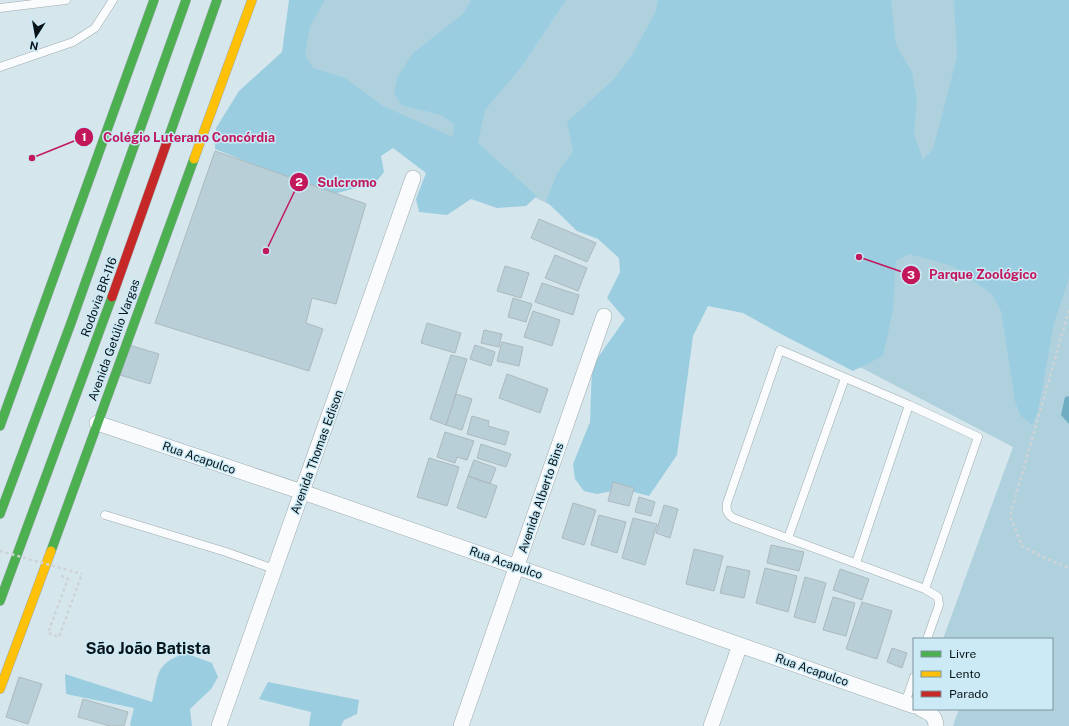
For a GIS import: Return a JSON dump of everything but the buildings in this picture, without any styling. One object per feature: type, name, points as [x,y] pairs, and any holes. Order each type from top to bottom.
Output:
[{"type":"main road","points":[[0,426],[154,0]]},
{"type":"main road","name":"Rodovia BR-116","points":[[0,514],[71,322],[186,0]]},
{"type":"main road","name":"Rodovia BR-116","points":[[0,601],[118,282],[217,0]]},
{"type":"main road","name":"Avenida Getúlio Vargas","points":[[0,689],[252,0]]},
{"type":"street","name":"Avenida Thomas Edison","points":[[219,726],[414,178]]},
{"type":"street","name":"Avenida Alberto Bins","points":[[461,726],[604,316]]},
{"type":"street","name":"Rua Acapulco","points":[[97,423],[910,704]]},
{"type":"street","points":[[711,726],[740,645]]},
{"type":"street","points":[[923,710],[928,712],[935,722]]},
{"type":"lane","points":[[0,8],[66,0]]},
{"type":"lane","points":[[0,67],[73,42],[95,28],[113,0]]},
{"type":"lane","points":[[924,589],[978,437],[909,405],[780,350],[726,510],[728,515],[924,589],[938,597],[939,605],[927,638]]},
{"type":"lane","points":[[788,538],[845,378]]},
{"type":"lane","points":[[856,564],[909,405]]},
{"type":"lane","points":[[105,515],[226,552],[274,570]]},
{"type":"lane","points":[[910,704],[913,684]]},
{"type":"path","points":[[1069,310],[1010,516],[1022,546],[1069,568]]},
{"type":"path","points":[[0,551],[82,574],[59,637],[48,633],[68,579],[43,570]]},
{"type":"shaded area","points":[[289,0],[325,0],[310,26],[305,55],[313,68],[345,78],[383,106],[453,137],[454,124],[441,115],[401,105],[394,93],[397,78],[413,53],[463,14],[471,0],[566,0],[522,66],[485,110],[478,143],[537,196],[526,206],[497,208],[471,199],[447,215],[419,212],[416,199],[426,173],[393,148],[381,156],[384,172],[375,183],[330,195],[215,149],[216,128],[239,91],[282,52]]},
{"type":"shaded area","points":[[308,0],[1069,0],[1069,726],[953,726],[959,710],[1053,710],[1053,638],[943,638],[1013,447],[286,67]]},
{"type":"shaded area","points":[[658,0],[891,0],[896,45],[912,72],[917,101],[914,133],[923,160],[933,149],[957,57],[954,0],[1069,0],[1069,278],[1054,323],[1038,411],[1032,425],[1020,415],[1015,401],[1001,311],[992,294],[952,266],[909,254],[896,261],[893,310],[883,356],[853,371],[743,313],[708,306],[693,336],[677,455],[649,496],[622,489],[597,494],[584,491],[575,479],[573,464],[590,422],[592,366],[625,319],[607,298],[620,272],[619,258],[598,239],[577,231],[546,201],[557,174],[573,151],[567,122],[614,79],[632,55],[655,13]]},
{"type":"shaded area","points":[[1069,396],[1069,424],[1061,415],[1065,397]]},
{"type":"shaded area","points":[[185,653],[212,663],[218,677],[211,689],[190,709],[192,726],[131,726],[130,724],[134,708],[66,694],[65,674],[152,702],[157,677],[163,666],[175,657]]},
{"type":"shaded area","points":[[268,682],[359,700],[357,714],[344,720],[341,726],[309,726],[311,712],[259,699]]},
{"type":"traffic: fast","points":[[0,426],[154,0]]},
{"type":"traffic: fast","points":[[0,514],[71,323],[186,0]]},
{"type":"traffic: fast","points":[[168,139],[217,0]]},
{"type":"traffic: fast","points":[[51,551],[194,159]]},
{"type":"traffic: fast","points":[[0,601],[112,297]]},
{"type":"traffic: slow","points":[[194,159],[252,0]]},
{"type":"traffic: slow","points":[[0,689],[51,551]]},
{"type":"traffic: jam","points":[[112,297],[168,139]]},
{"type":"place","name":"Colégio Luterano Concórdia","points":[[32,158]]},
{"type":"place","name":"Sulcromo","points":[[266,251]]},
{"type":"place","name":"Parque Zoológico","points":[[859,257]]},
{"type":"district","name":"São João Batista","points":[[148,648]]}]
